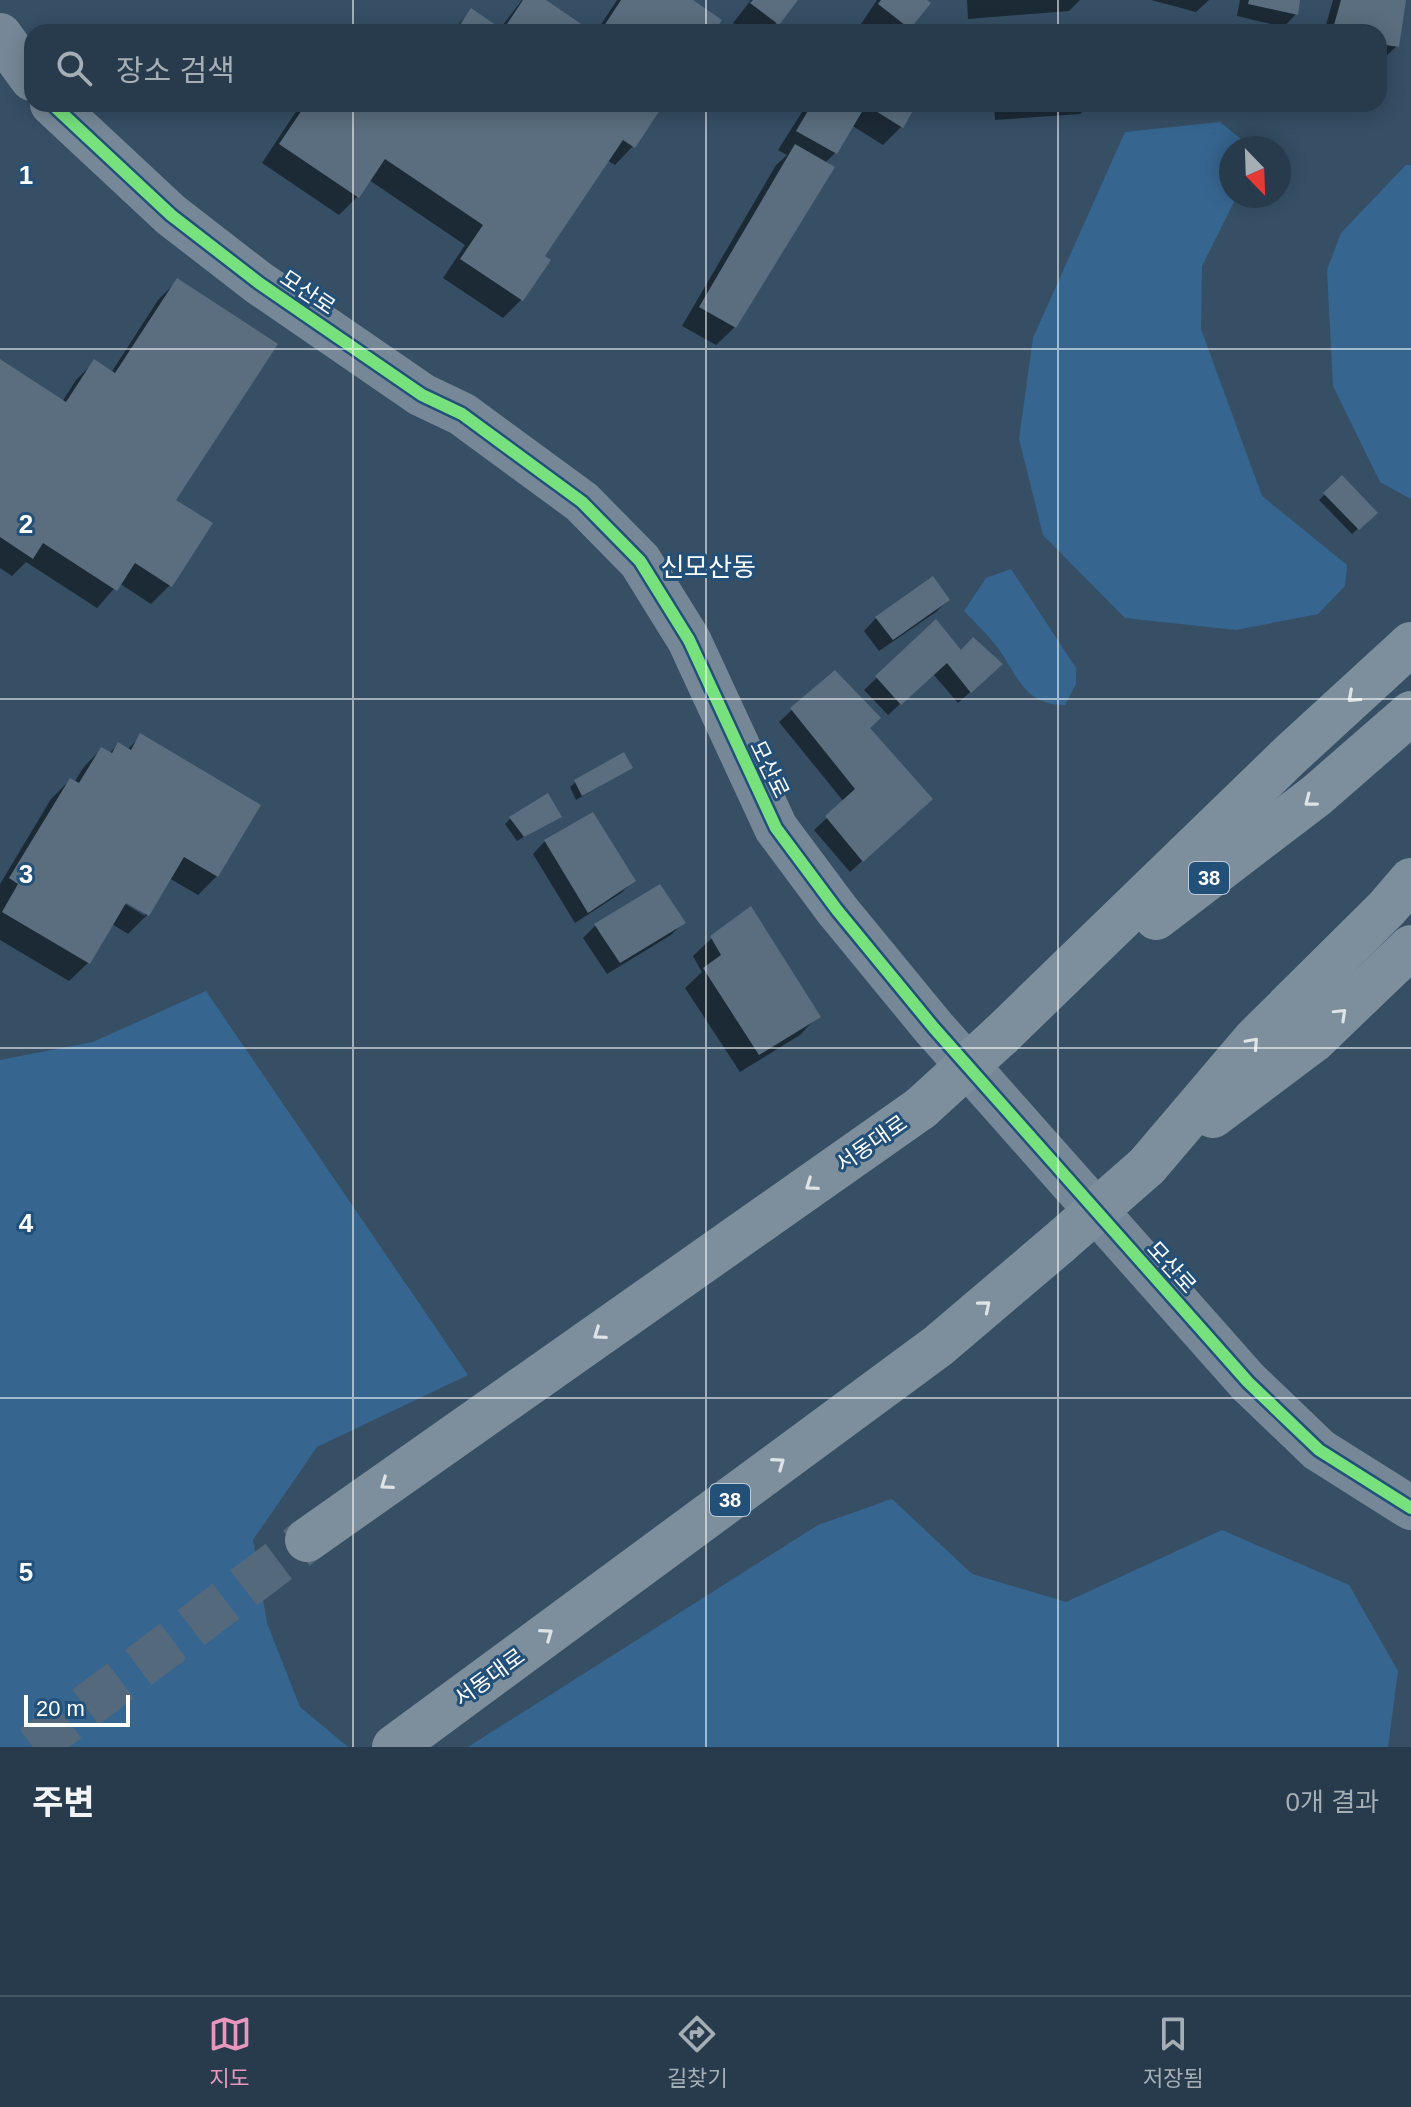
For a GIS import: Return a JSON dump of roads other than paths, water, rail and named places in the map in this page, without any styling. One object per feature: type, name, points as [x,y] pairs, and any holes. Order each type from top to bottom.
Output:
[{"type":"highway","points":[[1001,1035],[1290,755],[1411,644]]},
{"type":"highway","name":"서동대로","points":[[307,1540],[921,1108],[1001,1035],[1317,795],[1411,713]]},
{"type":"highway","name":"서동대로","points":[[394,1747],[938,1346],[1058,1244],[1147,1166],[1255,1039],[1386,909],[1411,880]]},
{"type":"highway","points":[[1147,1166],[1313,1041],[1411,947]]},
{"type":"street","points":[[0,35],[24,68]]},
{"type":"street","name":"모산로","points":[[61,112],[183,225],[259,283],[422,395],[462,414],[582,502],[640,561],[689,640],[776,828],[857,934],[934,1028],[1248,1382],[1319,1450],[1411,1508]]},
{"type":"tunnel","points":[[33,1747],[307,1540]]},
{"type":"district","name":"신모산동","points":[[708,567]]}]
